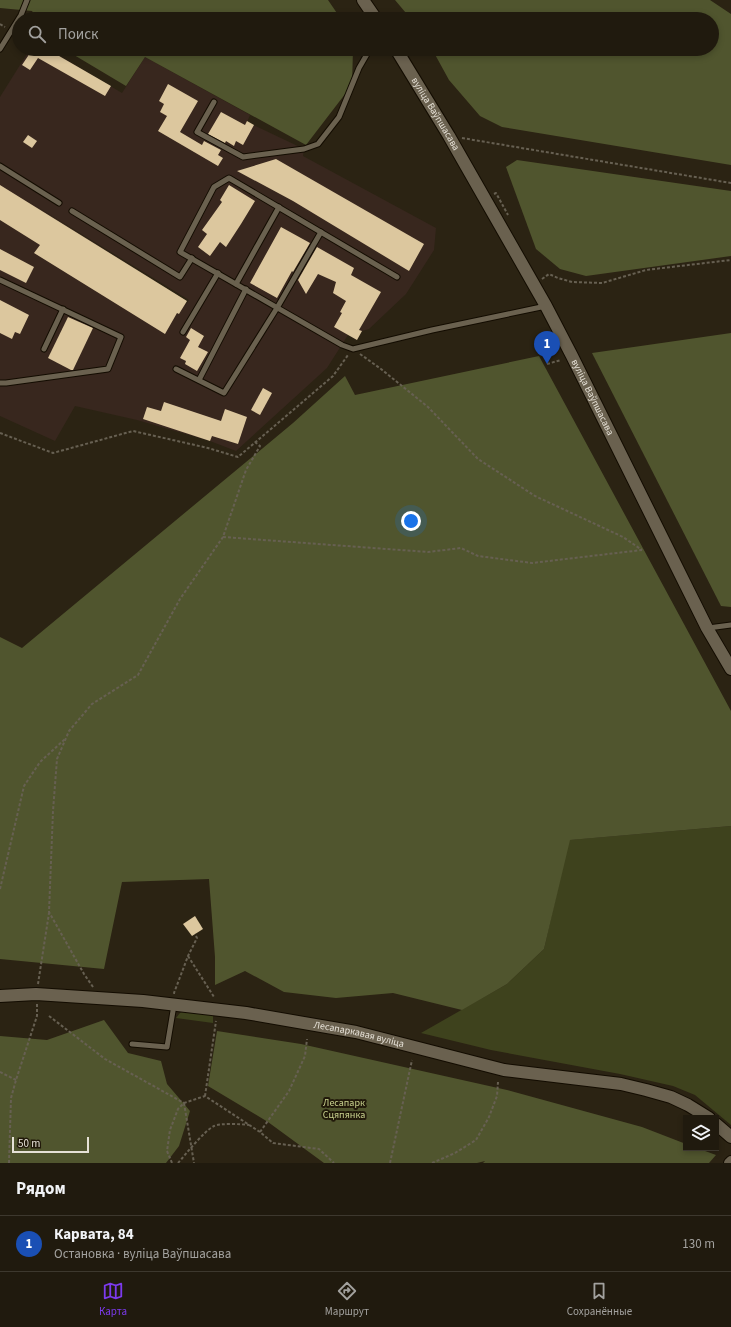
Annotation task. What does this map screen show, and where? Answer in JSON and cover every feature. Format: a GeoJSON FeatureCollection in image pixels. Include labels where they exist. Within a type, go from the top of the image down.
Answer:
{"type":"FeatureCollection","features":[{"type":"Feature","properties":{"kind":"street"},"geometry":{"type":"LineString","coordinates":[[363,0],[371,12]]}},
{"type":"Feature","properties":{"kind":"street","name":"вуліца Ваўпшасава"},"geometry":{"type":"LineString","coordinates":[[400,56],[449,136],[546,306],[707,628],[731,668]]}},
{"type":"Feature","properties":{"kind":"street","name":"Лесапаркавая вуліца"},"geometry":{"type":"LineString","coordinates":[[0,996],[36,994],[100,998],[174,999],[356,1032],[504,1070],[621,1084],[671,1097],[704,1115]]}},
{"type":"Feature","properties":{"kind":"street"},"geometry":{"type":"LineString","coordinates":[[719,1126],[731,1136]]}},
{"type":"Feature","properties":{"kind":"lane"},"geometry":{"type":"LineString","coordinates":[[22,12],[27,0]]}},
{"type":"Feature","properties":{"kind":"lane"},"geometry":{"type":"LineString","coordinates":[[0,49],[12,30]]}},
{"type":"Feature","properties":{"kind":"lane"},"geometry":{"type":"LineString","coordinates":[[214,102],[197,132],[243,157],[304,149],[318,144],[339,117],[366,56]]}},
{"type":"Feature","properties":{"kind":"lane"},"geometry":{"type":"LineString","coordinates":[[0,166],[59,203]]}},
{"type":"Feature","properties":{"kind":"lane"},"geometry":{"type":"LineString","coordinates":[[397,277],[229,178],[214,186],[180,252],[342,345],[353,349],[432,330],[546,306]]}},
{"type":"Feature","properties":{"kind":"lane"},"geometry":{"type":"LineString","coordinates":[[236,284],[279,207]]}},
{"type":"Feature","properties":{"kind":"lane"},"geometry":{"type":"LineString","coordinates":[[72,211],[180,277],[192,258]]}},
{"type":"Feature","properties":{"kind":"lane"},"geometry":{"type":"LineString","coordinates":[[176,369],[224,393],[277,308],[321,232]]}},
{"type":"Feature","properties":{"kind":"lane"},"geometry":{"type":"LineString","coordinates":[[183,332],[218,273]]}},
{"type":"Feature","properties":{"kind":"lane"},"geometry":{"type":"LineString","coordinates":[[0,280],[121,337],[108,369],[0,383]]}},
{"type":"Feature","properties":{"kind":"lane"},"geometry":{"type":"LineString","coordinates":[[199,380],[246,289]]}},
{"type":"Feature","properties":{"kind":"lane"},"geometry":{"type":"LineString","coordinates":[[44,349],[63,309]]}},
{"type":"Feature","properties":{"kind":"lane"},"geometry":{"type":"LineString","coordinates":[[707,628],[731,625]]}},
{"type":"Feature","properties":{"kind":"lane"},"geometry":{"type":"LineString","coordinates":[[132,1044],[167,1047],[174,999]]}},
{"type":"Feature","properties":{"kind":"path"},"geometry":{"type":"LineString","coordinates":[[449,136],[731,183]]}},
{"type":"Feature","properties":{"kind":"path"},"geometry":{"type":"LineString","coordinates":[[542,279],[549,274],[572,282],[602,282],[646,270],[731,260]]}},
{"type":"Feature","properties":{"kind":"path"},"geometry":{"type":"LineString","coordinates":[[0,433],[53,453],[133,430],[208,448],[238,457],[333,376],[353,349],[381,369],[428,407],[478,459],[535,496],[623,537],[642,550],[532,563],[478,556],[461,548],[428,552],[223,538]]}},
{"type":"Feature","properties":{"kind":"path"},"geometry":{"type":"LineString","coordinates":[[547,364],[572,356]]}},
{"type":"Feature","properties":{"kind":"path"},"geometry":{"type":"LineString","coordinates":[[9,1163],[11,1098],[37,1016],[36,994],[49,912],[52,811],[57,759],[69,731],[92,704],[138,675],[180,599],[223,538],[246,470],[260,446],[255,442]]}},
{"type":"Feature","properties":{"kind":"path"},"geometry":{"type":"LineString","coordinates":[[0,889],[24,786],[40,762],[66,738]]}},
{"type":"Feature","properties":{"kind":"path"},"geometry":{"type":"LineString","coordinates":[[49,912],[84,974],[100,998]]}},
{"type":"Feature","properties":{"kind":"path"},"geometry":{"type":"LineString","coordinates":[[174,999],[188,956],[196,938],[195,934]]}},
{"type":"Feature","properties":{"kind":"path"},"geometry":{"type":"LineString","coordinates":[[188,956],[214,998]]}},
{"type":"Feature","properties":{"kind":"path"},"geometry":{"type":"LineString","coordinates":[[50,1016],[105,1059],[184,1103]]}},
{"type":"Feature","properties":{"kind":"path"},"geometry":{"type":"LineString","coordinates":[[205,1096],[216,1026]]}},
{"type":"Feature","properties":{"kind":"path"},"geometry":{"type":"LineString","coordinates":[[260,1132],[289,1090],[305,1056],[306,1039]]}},
{"type":"Feature","properties":{"kind":"path"},"geometry":{"type":"LineString","coordinates":[[390,1163],[412,1060]]}},
{"type":"Feature","properties":{"kind":"path"},"geometry":{"type":"LineString","coordinates":[[0,1072],[16,1080]]}},
{"type":"Feature","properties":{"kind":"path"},"geometry":{"type":"LineString","coordinates":[[432,1163],[455,1153],[476,1140],[489,1117],[497,1096],[498,1082]]}},
{"type":"Feature","properties":{"kind":"path"},"geometry":{"type":"LineString","coordinates":[[172,1163],[167,1151],[170,1130],[178,1109],[184,1103],[205,1096]]}},
{"type":"Feature","properties":{"kind":"path"},"geometry":{"type":"LineString","coordinates":[[205,1096],[260,1132],[273,1143],[319,1149],[334,1163]]}},
{"type":"Feature","properties":{"kind":"path"},"geometry":{"type":"LineString","coordinates":[[184,1103],[194,1163]]}},
{"type":"Feature","properties":{"kind":"path"},"geometry":{"type":"LineString","coordinates":[[178,1163],[206,1132],[214,1126],[240,1124],[250,1126]]}},
{"type":"Feature","properties":{"kind":"shaded area"},"geometry":{"type":"Polygon","coordinates":[[[26,56],[60,56],[122,93],[145,57],[250,115],[247,122],[304,149],[303,156],[436,228],[434,250],[406,294],[369,329],[362,331],[357,340],[348,335],[327,368],[236,451],[210,441],[137,420],[75,406],[55,441],[0,416],[0,97],[26,56]],[[18,195],[187,301],[185,306],[189,300],[18,195]]]}},
{"type":"Feature","properties":{"kind":"green space"},"geometry":{"type":"Polygon","coordinates":[[[0,0],[328,0],[336,12],[33,12],[0,8],[0,0]]]}},
{"type":"Feature","properties":{"kind":"green space"},"geometry":{"type":"Polygon","coordinates":[[[395,0],[710,0],[731,14],[731,165],[502,127],[480,116],[449,80],[436,56],[719,56],[719,12],[405,12],[395,0]]]}},
{"type":"Feature","properties":{"kind":"green space"},"geometry":{"type":"Polygon","coordinates":[[[76,56],[353,56],[352,85],[306,145],[145,57],[126,86],[76,56]]]}},
{"type":"Feature","properties":{"kind":"green space"},"geometry":{"type":"Polygon","coordinates":[[[517,160],[731,191],[731,256],[586,276],[560,269],[536,249],[506,167],[517,160]]]}},
{"type":"Feature","properties":{"kind":"green space"},"geometry":{"type":"Polygon","coordinates":[[[731,333],[731,607],[721,606],[592,353],[731,333]]]}},
{"type":"Feature","properties":{"kind":"green space"},"geometry":{"type":"Polygon","coordinates":[[[539,356],[731,711],[731,826],[570,840],[544,949],[507,984],[462,1010],[393,993],[336,998],[284,992],[245,971],[215,985],[215,957],[209,879],[122,882],[104,969],[0,959],[0,637],[22,648],[293,423],[345,376],[355,395],[539,356]]]}},
{"type":"Feature","properties":{"kind":"green space"},"geometry":{"type":"Polygon","coordinates":[[[731,826],[731,1125],[695,1095],[673,1086],[620,1074],[491,1050],[421,1033],[507,984],[544,949],[569,840],[731,826]]]}},
{"type":"Feature","properties":{"kind":"green space"},"geometry":{"type":"Polygon","coordinates":[[[183,1011],[213,1015],[213,1023],[176,1018],[183,1011]]]}},
{"type":"Feature","properties":{"kind":"green space"},"geometry":{"type":"Polygon","coordinates":[[[104,1020],[128,1053],[161,1061],[167,1084],[190,1111],[179,1146],[166,1163],[0,1163],[0,1036],[47,1040],[104,1020]]]}},
{"type":"Feature","properties":{"kind":"green space","name":"Лесапарк Сцяпянка"},"geometry":{"type":"Polygon","coordinates":[[[217,1031],[301,1044],[507,1090],[642,1127],[683,1143],[683,1151],[705,1151],[716,1155],[709,1163],[483,1163],[485,1161],[477,1163],[324,1163],[268,1122],[208,1086],[217,1031]]]}},
{"type":"Feature","properties":{"kind":"building"},"geometry":{"type":"Polygon","coordinates":[[[28,56],[59,56],[111,86],[105,96],[38,58],[30,70],[22,65],[28,56]]]}},
{"type":"Feature","properties":{"kind":"building"},"geometry":{"type":"Polygon","coordinates":[[[168,84],[198,101],[180,132],[202,145],[204,141],[221,150],[218,155],[223,158],[218,166],[158,131],[167,116],[160,112],[164,104],[159,101],[168,84]]]}},
{"type":"Feature","properties":{"kind":"building"},"geometry":{"type":"Polygon","coordinates":[[[221,112],[245,125],[247,121],[254,125],[243,145],[236,141],[234,146],[208,134],[221,112]]]}},
{"type":"Feature","properties":{"kind":"building"},"geometry":{"type":"Polygon","coordinates":[[[28,135],[37,141],[32,148],[23,142],[28,135]]]}},
{"type":"Feature","properties":{"kind":"building"},"geometry":{"type":"Polygon","coordinates":[[[276,159],[424,244],[409,271],[293,201],[237,171],[276,159]]]}},
{"type":"Feature","properties":{"kind":"building"},"geometry":{"type":"Polygon","coordinates":[[[0,185],[187,301],[179,314],[177,313],[165,334],[34,253],[40,245],[0,220],[0,185]]]}},
{"type":"Feature","properties":{"kind":"building"},"geometry":{"type":"Polygon","coordinates":[[[229,185],[255,201],[226,247],[220,242],[210,256],[198,247],[207,234],[202,230],[222,202],[220,200],[229,185]]]}},
{"type":"Feature","properties":{"kind":"building"},"geometry":{"type":"Polygon","coordinates":[[[281,227],[310,243],[277,298],[250,283],[281,227]]]}},
{"type":"Feature","properties":{"kind":"building"},"geometry":{"type":"Polygon","coordinates":[[[317,247],[354,268],[351,275],[381,292],[359,330],[362,331],[357,340],[334,327],[342,313],[340,312],[346,301],[333,293],[336,282],[318,274],[306,294],[298,280],[317,247]]]}},
{"type":"Feature","properties":{"kind":"building"},"geometry":{"type":"Polygon","coordinates":[[[0,249],[34,267],[26,283],[0,270],[0,249]]]}},
{"type":"Feature","properties":{"kind":"building"},"geometry":{"type":"Polygon","coordinates":[[[0,300],[29,315],[20,334],[15,332],[12,339],[0,333],[0,300]]]}},
{"type":"Feature","properties":{"kind":"building"},"geometry":{"type":"Polygon","coordinates":[[[68,317],[93,328],[73,370],[48,358],[68,317]]]}},
{"type":"Feature","properties":{"kind":"building"},"geometry":{"type":"Polygon","coordinates":[[[191,328],[204,336],[198,347],[208,352],[197,371],[185,364],[186,361],[180,358],[190,340],[186,337],[191,328]]]}},
{"type":"Feature","properties":{"kind":"building"},"geometry":{"type":"Polygon","coordinates":[[[263,388],[272,393],[260,415],[251,410],[263,388]]]}},
{"type":"Feature","properties":{"kind":"building"},"geometry":{"type":"Polygon","coordinates":[[[164,402],[221,421],[225,409],[247,417],[238,444],[212,436],[210,441],[143,419],[147,407],[161,411],[164,402]]]}},
{"type":"Feature","properties":{"kind":"building"},"geometry":{"type":"Polygon","coordinates":[[[195,916],[203,929],[192,936],[183,924],[195,916]]]}},
{"type":"Feature","properties":{"kind":"place","name":"Карвата, 84"},"geometry":{"type":"Point","coordinates":[547,364]}}]}
